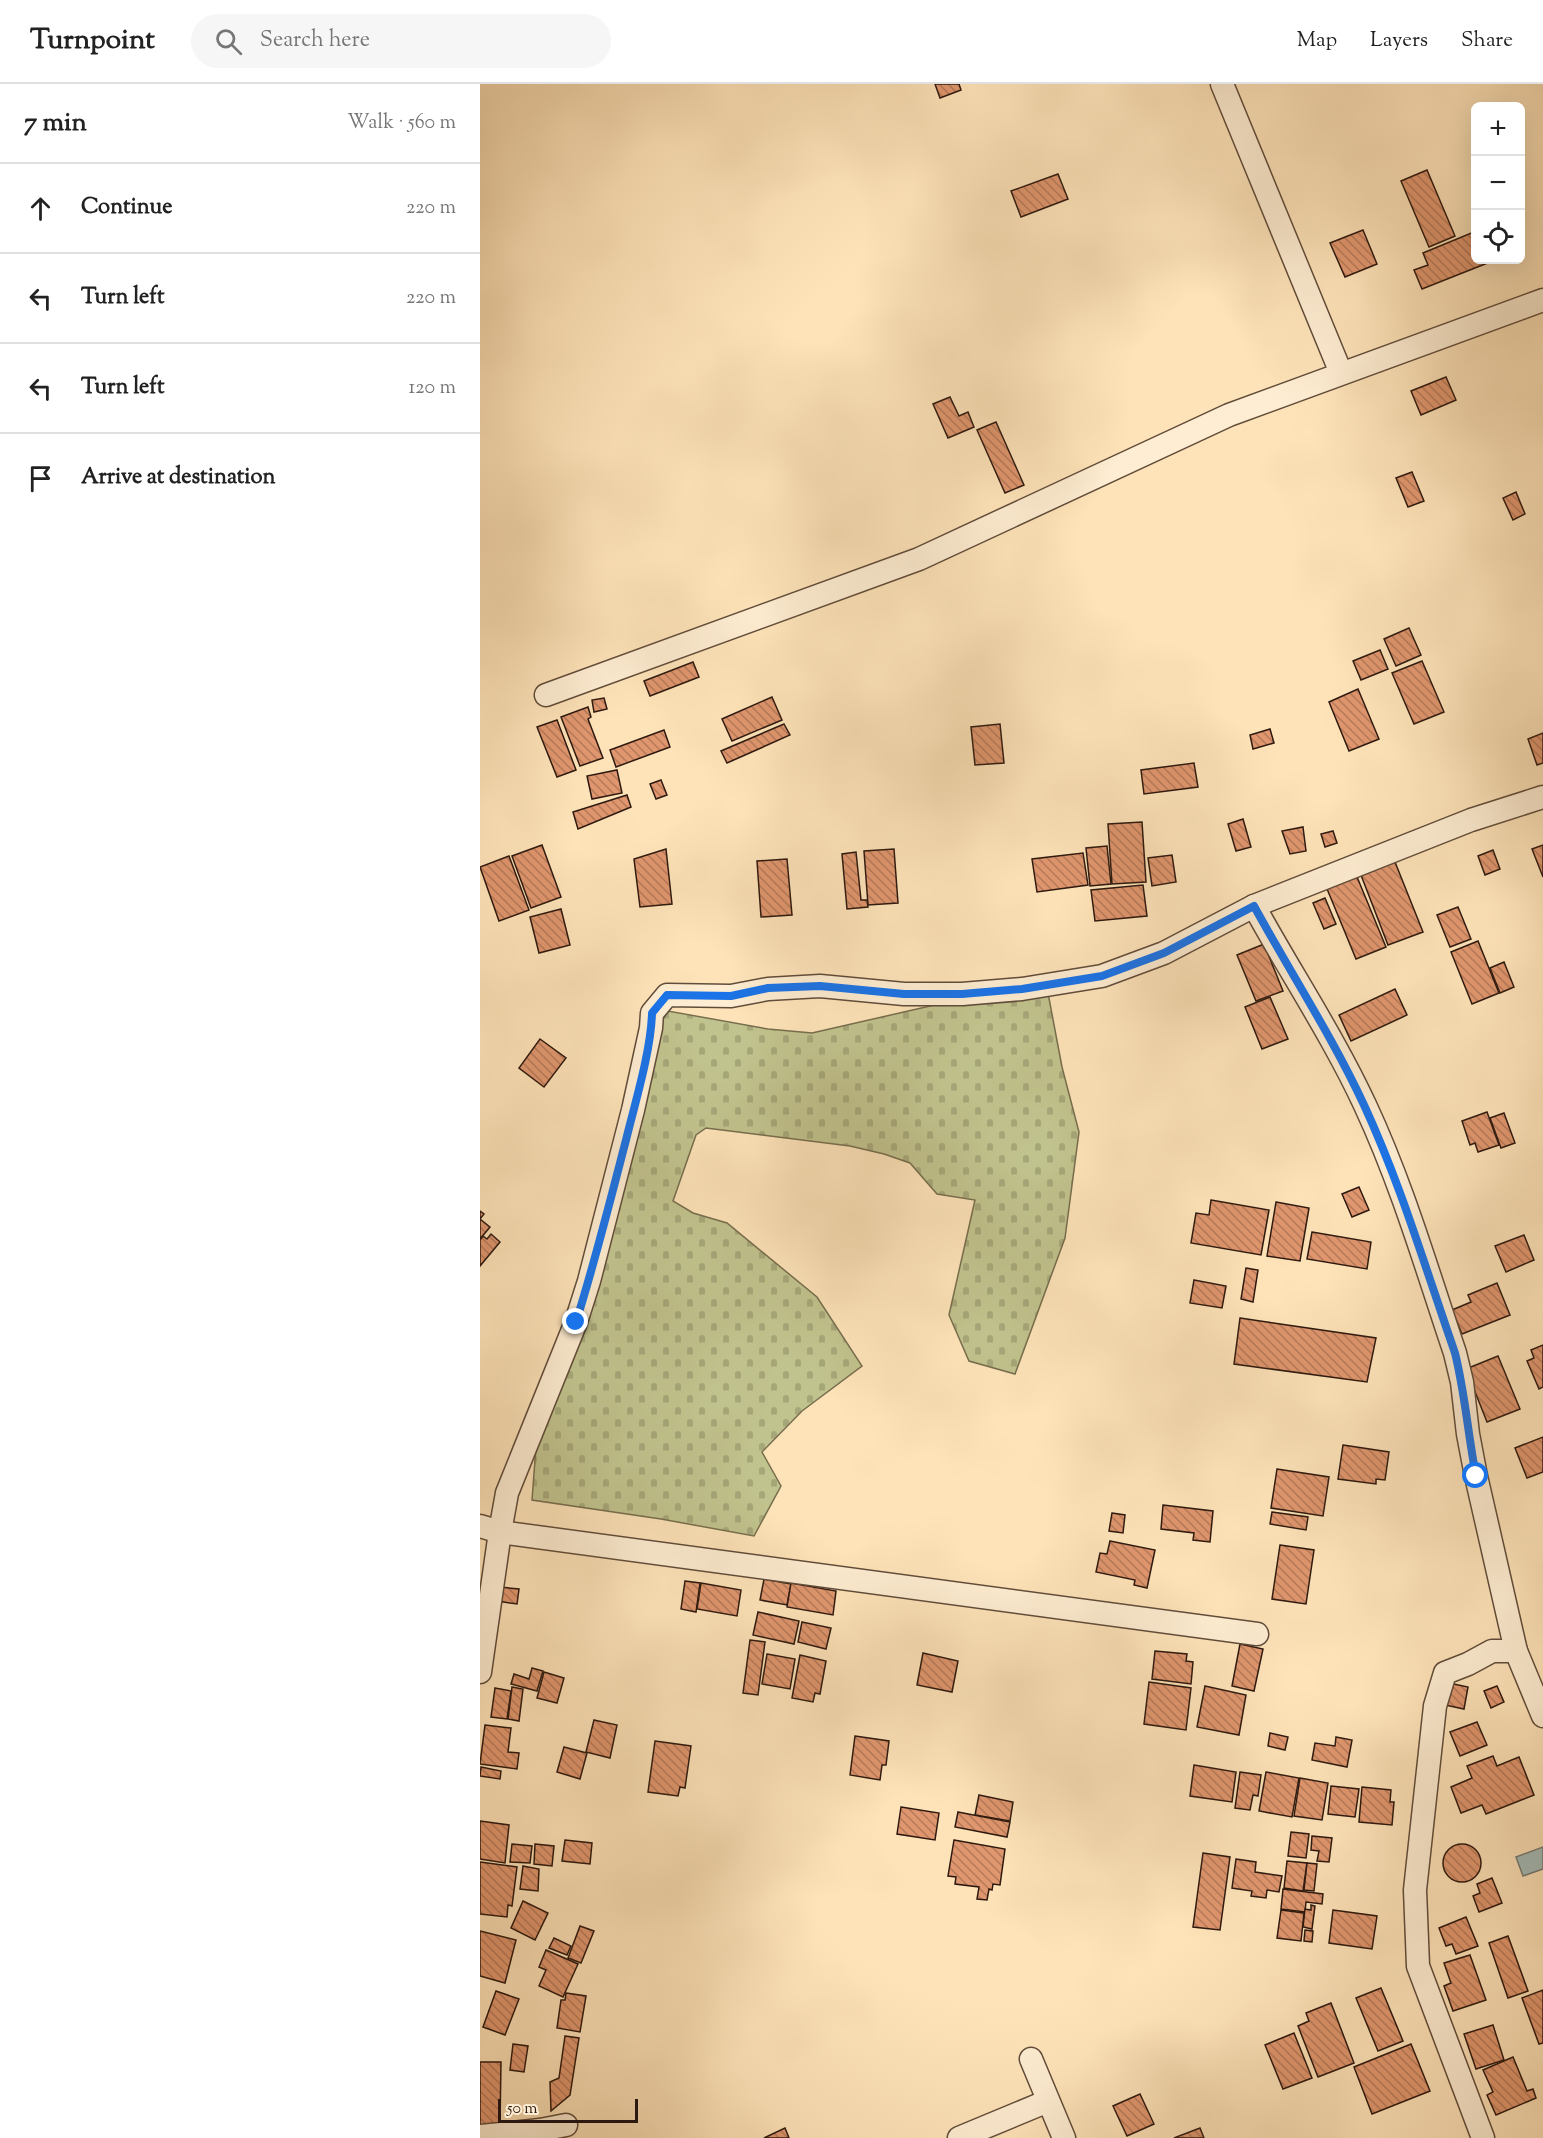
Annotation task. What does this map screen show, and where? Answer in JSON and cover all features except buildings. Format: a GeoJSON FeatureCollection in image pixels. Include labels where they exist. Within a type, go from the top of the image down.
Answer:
{"type":"FeatureCollection","features":[{"type":"Feature","properties":{"kind":"street"},"geometry":{"type":"LineString","coordinates":[[1222,84],[1341,374]]}},
{"type":"Feature","properties":{"kind":"street"},"geometry":{"type":"LineString","coordinates":[[546,695],[919,559],[1229,415],[1543,300]]}},
{"type":"Feature","properties":{"kind":"street"},"geometry":{"type":"LineString","coordinates":[[480,1672],[490,1529],[507,1493],[576,1322],[589,1281],[633,1110],[651,1028],[652,1013],[667,995],[731,996],[768,988],[820,986],[904,994],[962,994],[1022,989],[1102,976],[1164,953],[1254,906],[1472,820],[1543,797]]}},
{"type":"Feature","properties":{"kind":"street"},"geometry":{"type":"LineString","coordinates":[[1254,906],[1338,1051],[1391,1166],[1455,1353],[1462,1382],[1476,1476],[1516,1651],[1543,1716]]}},
{"type":"Feature","properties":{"kind":"street"},"geometry":{"type":"LineString","coordinates":[[490,1529],[1257,1634]]}},
{"type":"Feature","properties":{"kind":"street"},"geometry":{"type":"LineString","coordinates":[[1483,2138],[1418,1966],[1415,1890],[1435,1706],[1445,1673],[1492,1651],[1516,1651]]}},
{"type":"Feature","properties":{"kind":"street"},"geometry":{"type":"LineString","coordinates":[[1031,2059],[1064,2138]]}},
{"type":"Feature","properties":{"kind":"street"},"geometry":{"type":"LineString","coordinates":[[959,2138],[1048,2101]]}},
{"type":"Feature","properties":{"kind":"street"},"geometry":{"type":"LineString","coordinates":[[480,2136],[541,2134],[566,2125]]}},
{"type":"Feature","properties":{"kind":"green space"},"geometry":{"type":"Polygon","coordinates":[[[1048,993],[1062,1067],[1079,1132],[1065,1238],[1015,1374],[969,1361],[949,1315],[975,1200],[937,1194],[910,1163],[884,1154],[850,1146],[706,1128],[696,1135],[673,1201],[693,1213],[727,1223],[817,1297],[862,1366],[802,1411],[762,1452],[781,1486],[754,1536],[661,1519],[532,1500],[536,1447],[659,1026],[668,1011],[768,1029],[812,1033],[965,998],[1048,993]]]}},
{"type":"Feature","properties":{"kind":"water"},"geometry":{"type":"Polygon","coordinates":[[[1543,1847],[1543,1869],[1523,1876],[1516,1857],[1543,1847]]]}},
{"type":"Feature","properties":{"kind":"route"},"geometry":{"type":"LineString","coordinates":[[576,1322],[589,1281],[633,1110],[651,1028],[652,1013],[667,995],[731,996],[768,988],[820,986],[904,994],[962,994],[1022,989],[1102,976],[1164,953],[1254,906],[1283,960],[1338,1051],[1391,1166],[1455,1353],[1462,1382],[1476,1476]]}}]}
